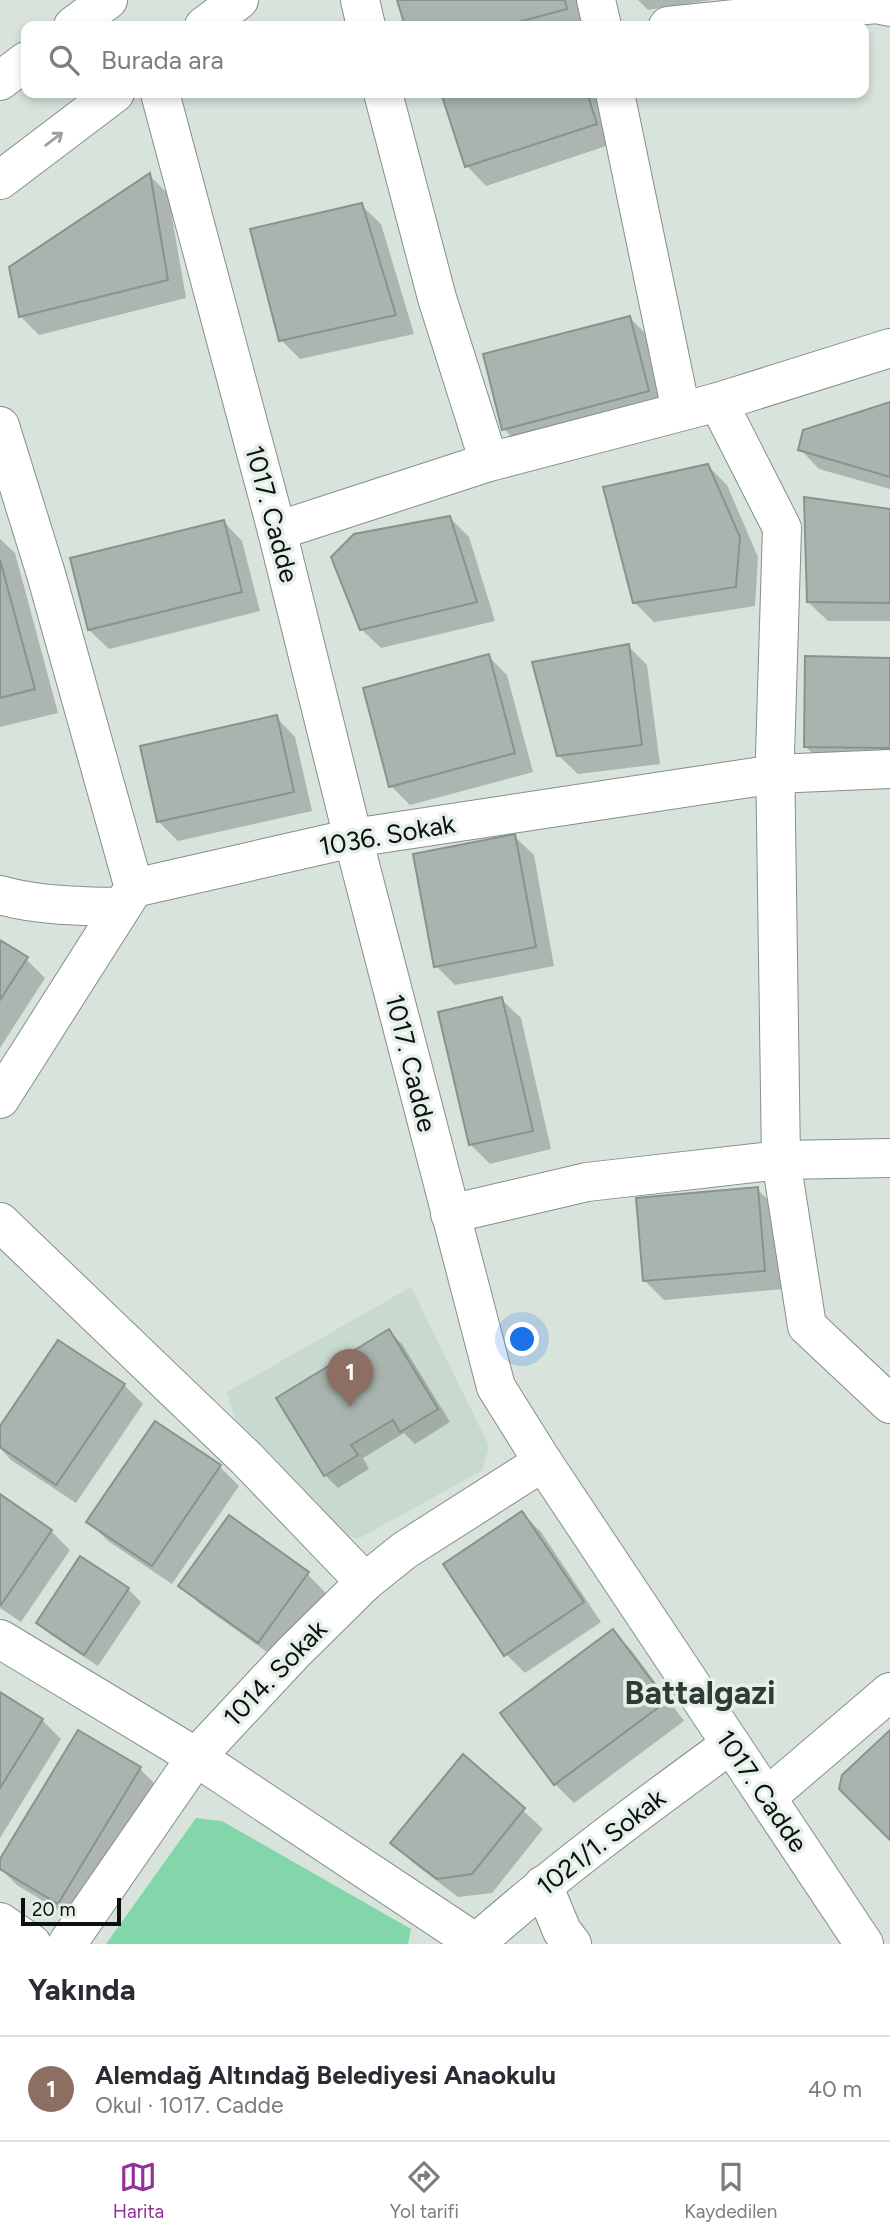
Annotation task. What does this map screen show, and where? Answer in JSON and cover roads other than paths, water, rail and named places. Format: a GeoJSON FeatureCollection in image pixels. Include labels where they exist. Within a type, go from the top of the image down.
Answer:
{"type":"FeatureCollection","features":[{"type":"Feature","properties":{"kind":"street"},"geometry":{"type":"LineString","coordinates":[[80,21],[108,0]]}},
{"type":"Feature","properties":{"kind":"street"},"geometry":{"type":"LineString","coordinates":[[211,21],[239,0]]}},
{"type":"Feature","properties":{"kind":"street"},"geometry":{"type":"LineString","coordinates":[[359,0],[365,21]]}},
{"type":"Feature","properties":{"kind":"street"},"geometry":{"type":"LineString","coordinates":[[596,0],[601,21]]}},
{"type":"Feature","properties":{"kind":"street"},"geometry":{"type":"LineString","coordinates":[[715,21],[876,4],[890,7]]}},
{"type":"Feature","properties":{"kind":"street"},"geometry":{"type":"LineString","coordinates":[[0,81],[21,65]]}},
{"type":"Feature","properties":{"kind":"street"},"geometry":{"type":"LineString","coordinates":[[0,180],[108,98]]}},
{"type":"Feature","properties":{"kind":"street","name":"1017. Cadde"},"geometry":{"type":"LineString","coordinates":[[161,98],[277,531],[496,1387],[543,1462],[864,1944]]}},
{"type":"Feature","properties":{"kind":"street"},"geometry":{"type":"LineString","coordinates":[[384,98],[437,298],[489,462]]}},
{"type":"Feature","properties":{"kind":"street"},"geometry":{"type":"LineString","coordinates":[[616,98],[681,411]]}},
{"type":"Feature","properties":{"kind":"street"},"geometry":{"type":"LineString","coordinates":[[277,531],[489,462],[718,402],[890,348]]}},
{"type":"Feature","properties":{"kind":"street"},"geometry":{"type":"LineString","coordinates":[[718,402],[782,528],[775,774],[781,1160],[807,1326],[890,1404]]}},
{"type":"Feature","properties":{"kind":"street"},"geometry":{"type":"LineString","coordinates":[[0,426],[46,574],[127,898],[0,1099]]}},
{"type":"Feature","properties":{"kind":"street","name":"1036. Sokak"},"geometry":{"type":"LineString","coordinates":[[0,895],[18,900],[63,905],[127,898],[354,838],[775,774],[890,769]]}},
{"type":"Feature","properties":{"kind":"street"},"geometry":{"type":"LineString","coordinates":[[450,1214],[587,1182],[781,1160],[890,1158]]}},
{"type":"Feature","properties":{"kind":"street"},"geometry":{"type":"LineString","coordinates":[[0,1222],[246,1458],[365,1581]]}},
{"type":"Feature","properties":{"kind":"street","name":"1014. Sokak"},"geometry":{"type":"LineString","coordinates":[[66,1944],[196,1757],[293,1653],[365,1581],[405,1550],[543,1462]]}},
{"type":"Feature","properties":{"kind":"street"},"geometry":{"type":"LineString","coordinates":[[0,1639],[196,1757],[475,1944]]}},
{"type":"Feature","properties":{"kind":"street"},"geometry":{"type":"LineString","coordinates":[[766,1797],[890,1692]]}},
{"type":"Feature","properties":{"kind":"street","name":"1021/1. Sokak"},"geometry":{"type":"LineString","coordinates":[[475,1944],[543,1885],[639,1810],[731,1744]]}},
{"type":"Feature","properties":{"kind":"street"},"geometry":{"type":"LineString","coordinates":[[543,1885],[562,1931],[572,1944]]}},
{"type":"Feature","properties":{"kind":"street"},"geometry":{"type":"LineString","coordinates":[[0,1922],[32,1944]]}},
{"type":"Feature","properties":{"kind":"place","name":"Alemdağ Altındağ Belediyesi Anaokulu"},"geometry":{"type":"Point","coordinates":[350,1407]}},
{"type":"Feature","properties":{"kind":"district","name":"Battalgazi"},"geometry":{"type":"Point","coordinates":[700,1692]}}]}
